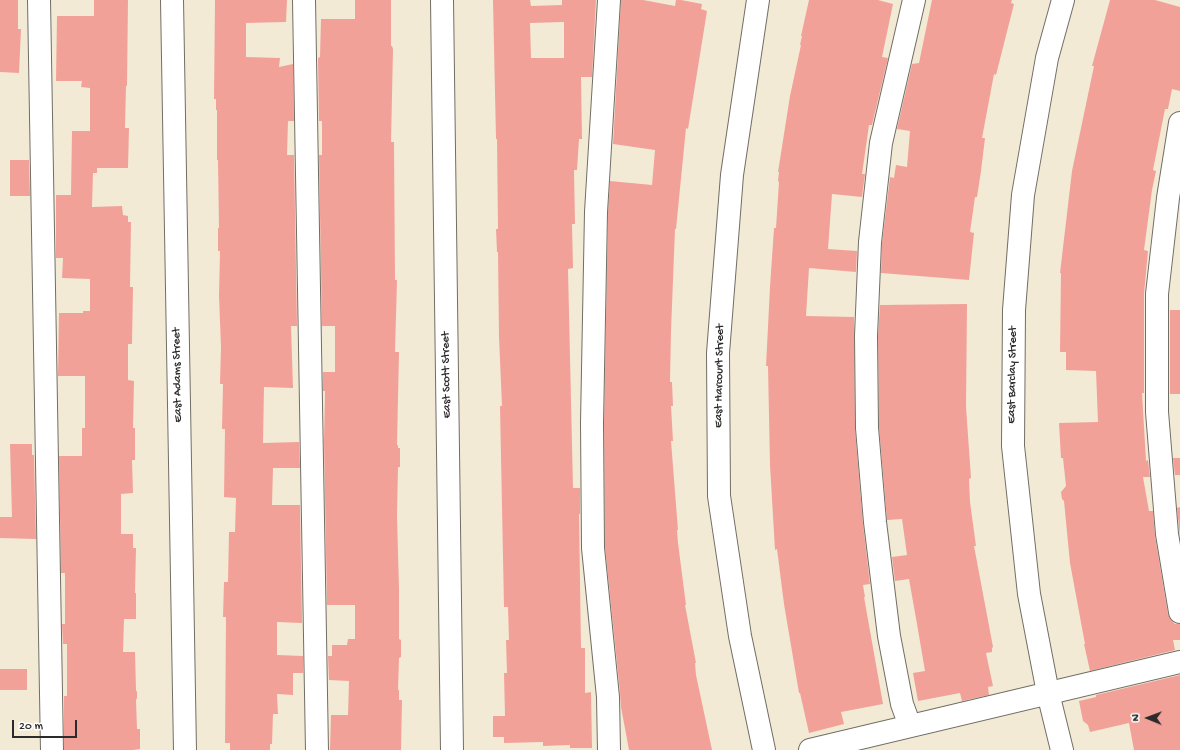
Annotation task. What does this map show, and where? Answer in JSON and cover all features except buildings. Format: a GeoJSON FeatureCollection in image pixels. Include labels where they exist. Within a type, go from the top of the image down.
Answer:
{"type":"FeatureCollection","features":[{"type":"Feature","properties":{"kind":"street"},"geometry":{"type":"LineString","coordinates":[[39,0],[52,750]]}},
{"type":"Feature","properties":{"kind":"street","name":"East Adams Street"},"geometry":{"type":"LineString","coordinates":[[172,0],[185,750]]}},
{"type":"Feature","properties":{"kind":"street"},"geometry":{"type":"LineString","coordinates":[[304,0],[317,750]]}},
{"type":"Feature","properties":{"kind":"street","name":"East Scott Street"},"geometry":{"type":"LineString","coordinates":[[442,0],[452,750]]}},
{"type":"Feature","properties":{"kind":"street"},"geometry":{"type":"LineString","coordinates":[[609,0],[596,212],[592,423],[592,548],[608,697],[609,750]]}},
{"type":"Feature","properties":{"kind":"street","name":"East Harcourt Street"},"geometry":{"type":"LineString","coordinates":[[758,0],[732,175],[718,353],[719,496],[740,636],[764,750]]}},
{"type":"Feature","properties":{"kind":"street"},"geometry":{"type":"LineString","coordinates":[[910,726],[902,704],[889,636],[875,522],[867,428],[866,336],[870,242],[881,143],[914,0]]}},
{"type":"Feature","properties":{"kind":"street","name":"East Barclay Street"},"geometry":{"type":"LineString","coordinates":[[1062,0],[1047,58],[1023,195],[1014,310],[1012,446],[1029,594],[1048,693],[1062,750]]}},
{"type":"Feature","properties":{"kind":"street"},"geometry":{"type":"LineString","coordinates":[[1180,123],[1168,198],[1157,294],[1157,412],[1167,534],[1180,612]]}},
{"type":"Feature","properties":{"kind":"street"},"geometry":{"type":"LineString","coordinates":[[810,750],[1180,662]]}}]}
